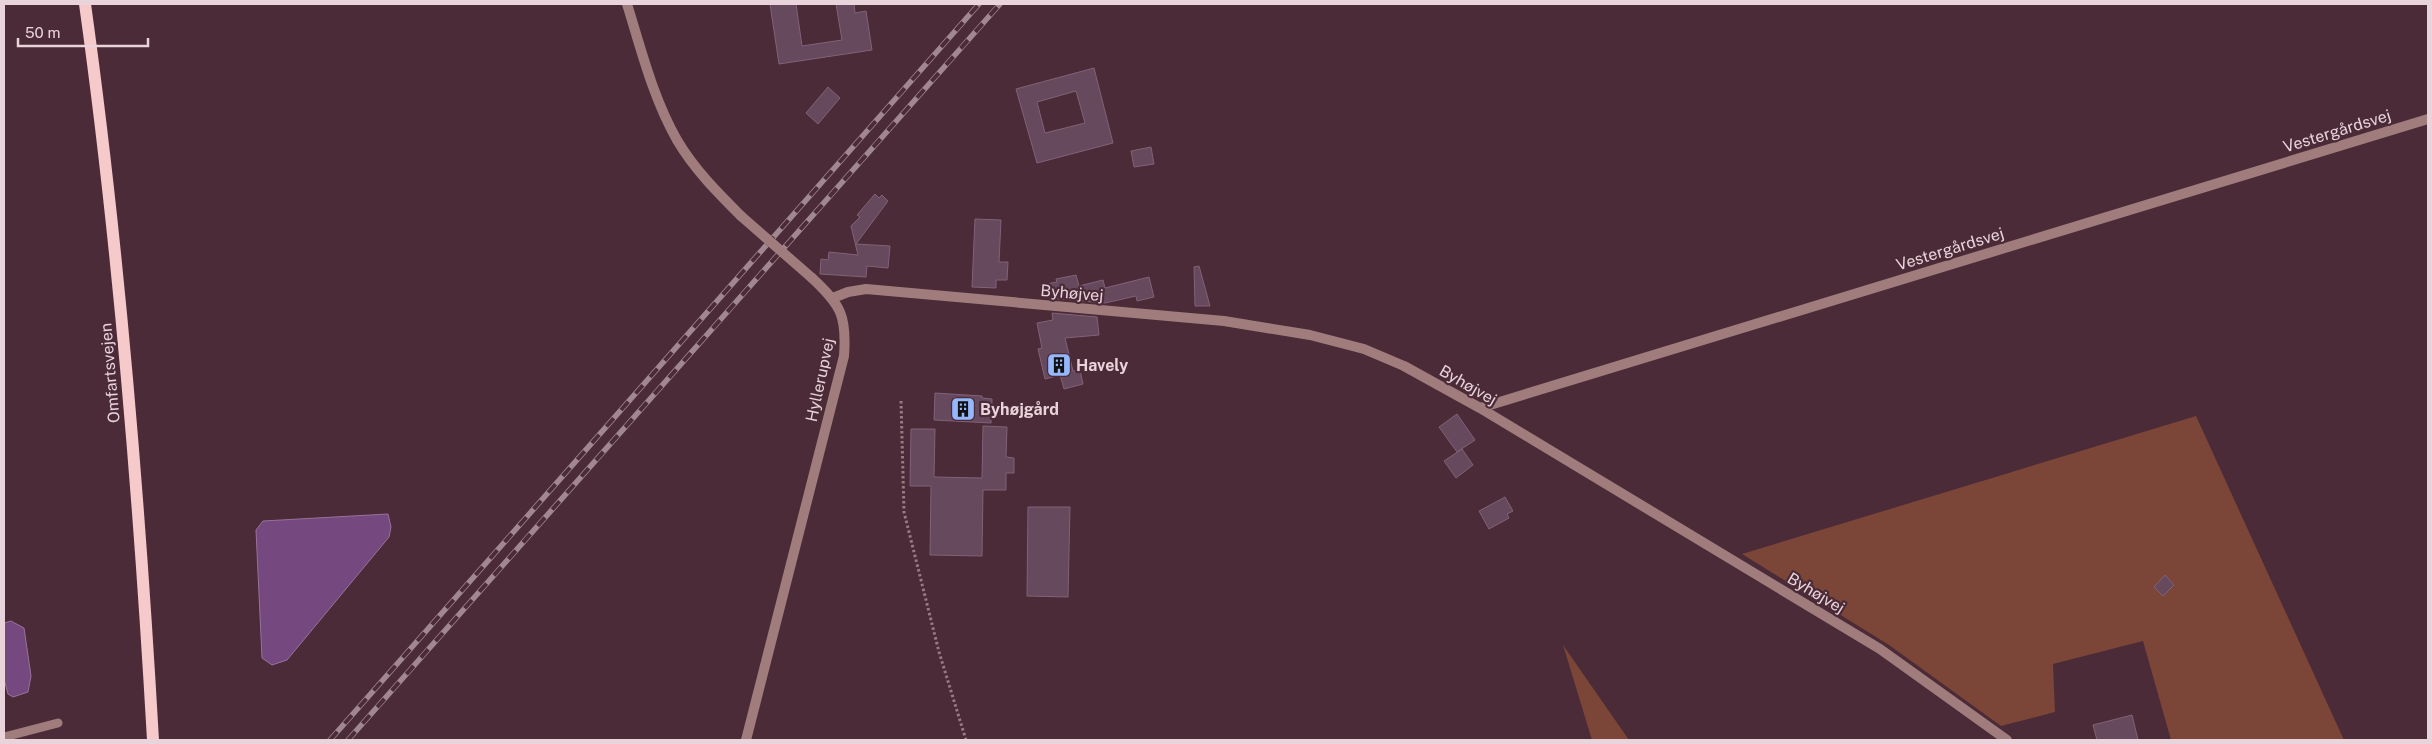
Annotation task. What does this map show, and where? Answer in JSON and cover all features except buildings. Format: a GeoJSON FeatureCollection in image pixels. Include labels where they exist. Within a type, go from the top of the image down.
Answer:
{"type":"FeatureCollection","features":[{"type":"Feature","properties":{"kind":"main road","name":"Omfartsvejen"},"geometry":{"type":"LineString","coordinates":[[85,4],[104,140],[139,506],[153,740]]}},
{"type":"Feature","properties":{"kind":"street","name":"Hyllerupvej"},"geometry":{"type":"LineString","coordinates":[[627,4],[652,87],[677,140],[706,182],[833,298],[842,317],[845,337],[844,356],[746,740]]}},
{"type":"Feature","properties":{"kind":"street","name":"Vestergårdsvej"},"geometry":{"type":"LineString","coordinates":[[1480,408],[2428,119]]}},
{"type":"Feature","properties":{"kind":"street","name":"Byhøjvej"},"geometry":{"type":"LineString","coordinates":[[833,298],[848,292],[866,289],[1224,321],[1310,335],[1364,349],[1404,366],[1480,408],[1880,649],[2007,740]]}},
{"type":"Feature","properties":{"kind":"lane"},"geometry":{"type":"LineString","coordinates":[[4,737],[58,723]]}},
{"type":"Feature","properties":{"kind":"path"},"geometry":{"type":"LineString","coordinates":[[901,401],[904,512],[939,652],[966,740]]}},
{"type":"Feature","properties":{"kind":"shaded area"},"geometry":{"type":"Polygon","coordinates":[[[2196,416],[2344,740],[2171,740],[2143,641],[2053,664],[2055,712],[2001,726],[1889,645],[1742,554],[2196,416]]]}},
{"type":"Feature","properties":{"kind":"shaded area"},"geometry":{"type":"Polygon","coordinates":[[[388,514],[391,527],[389,537],[287,660],[272,665],[262,658],[256,530],[263,521],[388,514]]]}},
{"type":"Feature","properties":{"kind":"shaded area"},"geometry":{"type":"Polygon","coordinates":[[[11,621],[24,628],[31,676],[28,692],[13,697],[8,694],[4,679],[4,623],[11,621]]]}},
{"type":"Feature","properties":{"kind":"shaded area"},"geometry":{"type":"Polygon","coordinates":[[[1563,645],[1629,740],[1592,740],[1563,645]]]}},
{"type":"Feature","properties":{"kind":"railway"},"geometry":{"type":"LineString","coordinates":[[330,740],[979,4]]}},
{"type":"Feature","properties":{"kind":"railway"},"geometry":{"type":"LineString","coordinates":[[348,740],[1000,4]]}},
{"type":"Feature","properties":{"kind":"place","name":"Havely"},"geometry":{"type":"Point","coordinates":[1059,365]}},
{"type":"Feature","properties":{"kind":"place","name":"Byhøjgård"},"geometry":{"type":"Point","coordinates":[963,409]}}]}
